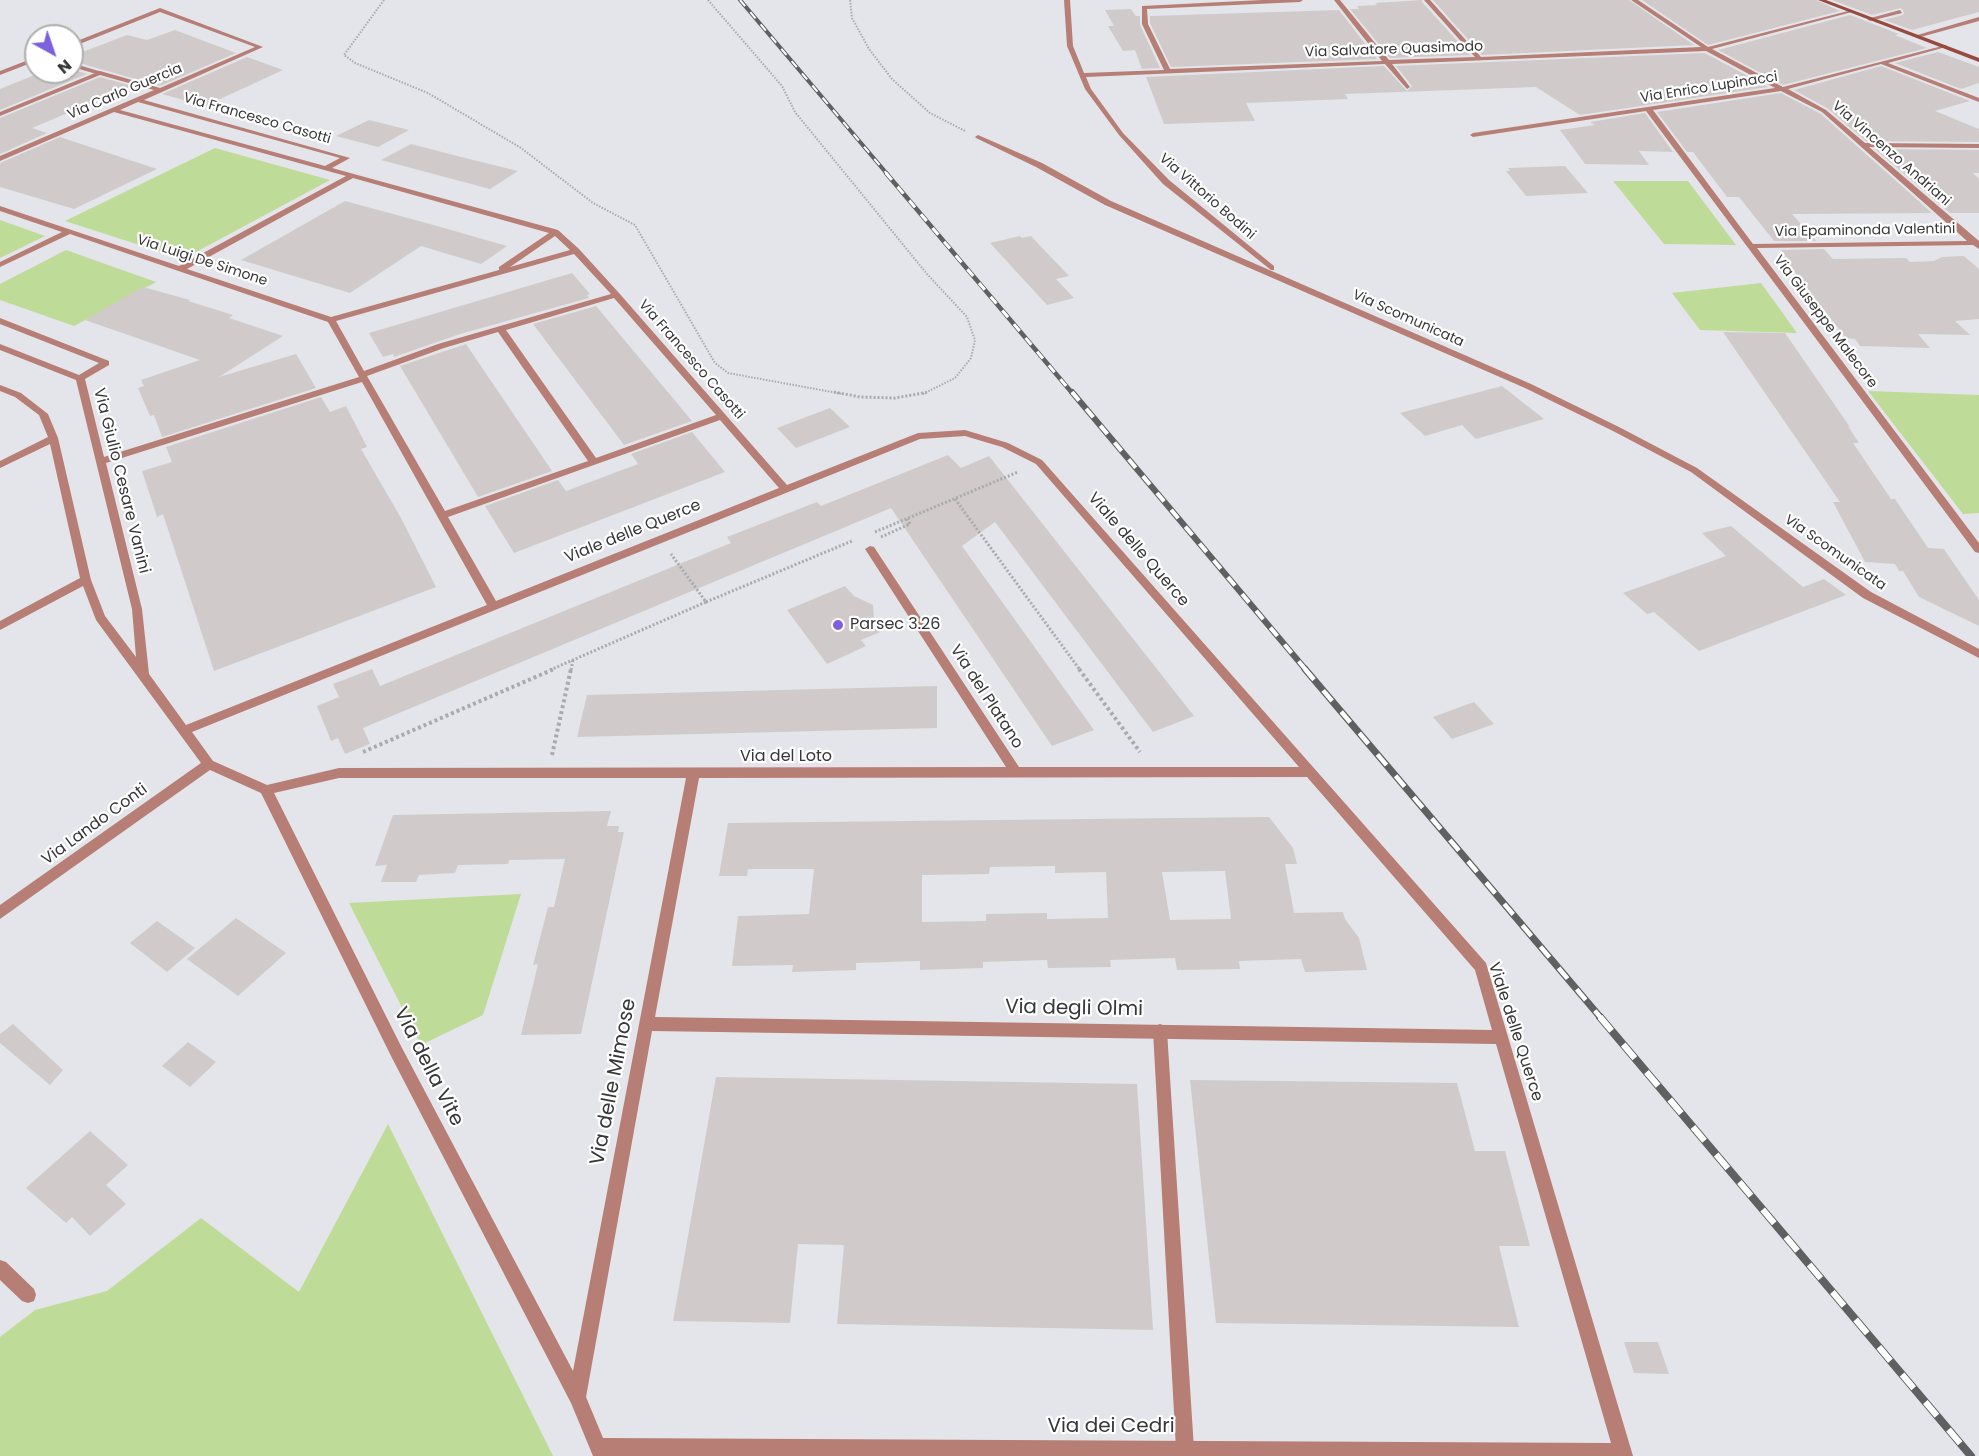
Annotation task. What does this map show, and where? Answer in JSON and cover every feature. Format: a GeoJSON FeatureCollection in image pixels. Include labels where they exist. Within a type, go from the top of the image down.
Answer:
{"type":"FeatureCollection","features":[{"type":"Feature","properties":{"kind":"main road"},"geometry":{"type":"LineString","coordinates":[[1821,0],[1979,60]]}},
{"type":"Feature","properties":{"kind":"street","name":"Via Vittorio Bodini"},"geometry":{"type":"LineString","coordinates":[[1067,0],[1070,46],[1088,89],[1121,134],[1166,182],[1283,278]]}},
{"type":"Feature","properties":{"kind":"street"},"geometry":{"type":"LineString","coordinates":[[1168,71],[1145,24],[1144,7],[1298,0]]}},
{"type":"Feature","properties":{"kind":"street"},"geometry":{"type":"LineString","coordinates":[[1336,0],[1407,87]]}},
{"type":"Feature","properties":{"kind":"street"},"geometry":{"type":"LineString","coordinates":[[1427,0],[1480,59]]}},
{"type":"Feature","properties":{"kind":"street","name":"Via Vincenzo Andriani"},"geometry":{"type":"LineString","coordinates":[[1634,0],[1707,49],[1824,111],[1978,244]]}},
{"type":"Feature","properties":{"kind":"street","name":"Via Carlo Guercia"},"geometry":{"type":"LineString","coordinates":[[0,159],[260,47],[160,10],[84,40]]}},
{"type":"Feature","properties":{"kind":"street","name":"Via Salvatore Quasimodo"},"geometry":{"type":"LineString","coordinates":[[1082,75],[1707,49],[1850,11]]}},
{"type":"Feature","properties":{"kind":"street"},"geometry":{"type":"LineString","coordinates":[[1870,19],[1900,12]]}},
{"type":"Feature","properties":{"kind":"street"},"geometry":{"type":"LineString","coordinates":[[1917,36],[1979,19]]}},
{"type":"Feature","properties":{"kind":"street","name":"Via Enrico Lupinacci"},"geometry":{"type":"LineString","coordinates":[[1473,135],[1781,89],[1944,46]]}},
{"type":"Feature","properties":{"kind":"street"},"geometry":{"type":"LineString","coordinates":[[1883,63],[1979,100]]}},
{"type":"Feature","properties":{"kind":"street"},"geometry":{"type":"LineString","coordinates":[[0,73],[24,64]]}},
{"type":"Feature","properties":{"kind":"street"},"geometry":{"type":"LineString","coordinates":[[84,68],[161,90]]}},
{"type":"Feature","properties":{"kind":"street"},"geometry":{"type":"LineString","coordinates":[[0,114],[100,73]]}},
{"type":"Feature","properties":{"kind":"street","name":"Via Francesco Casotti"},"geometry":{"type":"LineString","coordinates":[[138,99],[346,158],[325,169]]}},
{"type":"Feature","properties":{"kind":"street","name":"Via Francesco Casotti"},"geometry":{"type":"LineString","coordinates":[[114,110],[555,232],[576,250],[785,489]]}},
{"type":"Feature","properties":{"kind":"street","name":"Via Giuseppe Malecore"},"geometry":{"type":"LineString","coordinates":[[1649,110],[1979,550]]}},
{"type":"Feature","properties":{"kind":"street","name":"Via Scomunicata"},"geometry":{"type":"LineString","coordinates":[[978,137],[1039,165],[1108,203],[1528,386],[1694,470],[1867,595],[1979,654]]}},
{"type":"Feature","properties":{"kind":"street"},"geometry":{"type":"LineString","coordinates":[[1864,145],[1979,146]]}},
{"type":"Feature","properties":{"kind":"street"},"geometry":{"type":"LineString","coordinates":[[180,269],[352,176]]}},
{"type":"Feature","properties":{"kind":"street","name":"Via Luigi De Simone"},"geometry":{"type":"LineString","coordinates":[[0,208],[248,290],[331,320]]}},
{"type":"Feature","properties":{"kind":"street"},"geometry":{"type":"LineString","coordinates":[[0,266],[70,231]]}},
{"type":"Feature","properties":{"kind":"street"},"geometry":{"type":"LineString","coordinates":[[496,273],[555,232]]}},
{"type":"Feature","properties":{"kind":"street","name":"Via Epaminonda Valentini"},"geometry":{"type":"LineString","coordinates":[[1751,246],[1978,244]]}},
{"type":"Feature","properties":{"kind":"street"},"geometry":{"type":"LineString","coordinates":[[493,606],[331,320],[576,250]]}},
{"type":"Feature","properties":{"kind":"street"},"geometry":{"type":"LineString","coordinates":[[102,461],[362,377],[500,327],[616,295]]}},
{"type":"Feature","properties":{"kind":"street"},"geometry":{"type":"LineString","coordinates":[[0,321],[106,363],[80,378]]}},
{"type":"Feature","properties":{"kind":"street"},"geometry":{"type":"LineString","coordinates":[[500,327],[593,461]]}},
{"type":"Feature","properties":{"kind":"street","name":"Via Giulio Cesare Vanini"},"geometry":{"type":"LineString","coordinates":[[0,347],[80,378],[137,609],[143,675]]}},
{"type":"Feature","properties":{"kind":"street"},"geometry":{"type":"LineString","coordinates":[[0,388],[18,395],[43,414],[53,438],[86,580],[100,617],[209,764],[266,790]]}},
{"type":"Feature","properties":{"kind":"street"},"geometry":{"type":"LineString","coordinates":[[442,516],[722,416]]}},
{"type":"Feature","properties":{"kind":"street","name":"Viale delle Querce"},"geometry":{"type":"LineString","coordinates":[[183,731],[918,436],[965,434],[1005,445],[1039,462],[1481,967],[1623,1454]]}},
{"type":"Feature","properties":{"kind":"street"},"geometry":{"type":"LineString","coordinates":[[0,465],[53,438]]}},
{"type":"Feature","properties":{"kind":"street","name":"Via del Platano"},"geometry":{"type":"LineString","coordinates":[[870,549],[1016,773]]}},
{"type":"Feature","properties":{"kind":"street"},"geometry":{"type":"LineString","coordinates":[[0,626],[86,580]]}},
{"type":"Feature","properties":{"kind":"street","name":"Via Lando Conti"},"geometry":{"type":"LineString","coordinates":[[0,913],[209,764]]}},
{"type":"Feature","properties":{"kind":"street","name":"Via del Loto"},"geometry":{"type":"LineString","coordinates":[[266,790],[339,773],[1309,772]]}},
{"type":"Feature","properties":{"kind":"street","name":"Via delle Mimose"},"geometry":{"type":"LineString","coordinates":[[577,1397],[693,774]]}},
{"type":"Feature","properties":{"kind":"street","name":"Via della Vite"},"geometry":{"type":"LineString","coordinates":[[266,790],[397,1053],[577,1397],[600,1452]]}},
{"type":"Feature","properties":{"kind":"street","name":"Via degli Olmi"},"geometry":{"type":"LineString","coordinates":[[646,1024],[1501,1037]]}},
{"type":"Feature","properties":{"kind":"street"},"geometry":{"type":"LineString","coordinates":[[1160,1031],[1185,1453]]}},
{"type":"Feature","properties":{"kind":"street"},"geometry":{"type":"LineString","coordinates":[[0,1268],[28,1295]]}},
{"type":"Feature","properties":{"kind":"street","name":"Via dei Cedri"},"geometry":{"type":"LineString","coordinates":[[600,1452],[1623,1454]]}},
{"type":"Feature","properties":{"kind":"path"},"geometry":{"type":"LineString","coordinates":[[384,0],[344,55],[355,63],[428,93],[521,148],[593,203],[635,225],[715,363],[728,374],[860,398],[896,398],[928,393],[956,378],[971,358],[975,340],[968,317],[920,265],[795,112],[782,86],[708,0]]}},
{"type":"Feature","properties":{"kind":"path"},"geometry":{"type":"LineString","coordinates":[[850,0],[852,18],[869,49],[892,79],[930,113],[978,137]]}},
{"type":"Feature","properties":{"kind":"path"},"geometry":{"type":"LineString","coordinates":[[955,499],[1155,772]]}},
{"type":"Feature","properties":{"kind":"path"},"geometry":{"type":"LineString","coordinates":[[870,549],[868,544],[910,524],[907,519]]}},
{"type":"Feature","properties":{"kind":"path"},"geometry":{"type":"LineString","coordinates":[[339,773],[341,761],[706,602],[659,539]]}},
{"type":"Feature","properties":{"kind":"path"},"geometry":{"type":"LineString","coordinates":[[548,773],[573,660]]}},
{"type":"Feature","properties":{"kind":"green space"},"geometry":{"type":"Polygon","coordinates":[[[215,148],[330,180],[183,259],[65,221],[215,148]]]}},
{"type":"Feature","properties":{"kind":"green space"},"geometry":{"type":"Polygon","coordinates":[[[1613,181],[1688,181],[1736,245],[1664,244],[1613,181]]]}},
{"type":"Feature","properties":{"kind":"green space"},"geometry":{"type":"Polygon","coordinates":[[[0,220],[45,236],[0,258],[0,220]]]}},
{"type":"Feature","properties":{"kind":"green space"},"geometry":{"type":"Polygon","coordinates":[[[66,250],[156,282],[74,326],[0,300],[0,284],[66,250]]]}},
{"type":"Feature","properties":{"kind":"green space"},"geometry":{"type":"Polygon","coordinates":[[[1761,283],[1797,333],[1700,330],[1672,293],[1761,283]]]}},
{"type":"Feature","properties":{"kind":"green space"},"geometry":{"type":"Polygon","coordinates":[[[1868,391],[1979,395],[1979,513],[1963,514],[1868,391]]]}},
{"type":"Feature","properties":{"kind":"green space"},"geometry":{"type":"Polygon","coordinates":[[[521,894],[483,1015],[421,1045],[349,903],[521,894]]]}},
{"type":"Feature","properties":{"kind":"green space"},"geometry":{"type":"Polygon","coordinates":[[[388,1124],[553,1456],[0,1456],[0,1337],[35,1310],[107,1291],[201,1218],[299,1292],[388,1124]]]}},
{"type":"Feature","properties":{"kind":"building"},"geometry":{"type":"Polygon","coordinates":[[[1422,0],[1470,55],[1390,58],[1350,9],[1359,9],[1357,6],[1377,5],[1375,3],[1422,0]]]}},
{"type":"Feature","properties":{"kind":"building"},"geometry":{"type":"Polygon","coordinates":[[[1433,0],[1629,0],[1694,45],[1482,55],[1433,0]]]}},
{"type":"Feature","properties":{"kind":"building"},"geometry":{"type":"Polygon","coordinates":[[[1642,0],[1816,0],[1840,11],[1708,45],[1642,0]]]}},
{"type":"Feature","properties":{"kind":"building"},"geometry":{"type":"Polygon","coordinates":[[[1832,0],[1979,0],[1979,12],[1912,30],[1884,20],[1903,15],[1901,8],[1872,15],[1832,0]]]}},
{"type":"Feature","properties":{"kind":"building"},"geometry":{"type":"Polygon","coordinates":[[[1131,9],[1136,16],[1140,16],[1140,25],[1160,68],[1142,69],[1135,50],[1123,51],[1108,26],[1114,26],[1105,10],[1131,9]]]}},
{"type":"Feature","properties":{"kind":"building"},"geometry":{"type":"Polygon","coordinates":[[[1339,10],[1377,59],[1171,67],[1150,23],[1150,16],[1339,10]]]}},
{"type":"Feature","properties":{"kind":"building"},"geometry":{"type":"Polygon","coordinates":[[[1850,15],[1899,34],[1895,35],[1927,48],[1783,85],[1718,50],[1850,15]]]}},
{"type":"Feature","properties":{"kind":"building"},"geometry":{"type":"Polygon","coordinates":[[[175,30],[236,53],[160,86],[84,64],[84,51],[127,35],[147,40],[175,30]]]}},
{"type":"Feature","properties":{"kind":"building"},"geometry":{"type":"Polygon","coordinates":[[[1938,52],[1979,67],[1979,83],[1961,89],[1895,63],[1938,52]]]}},
{"type":"Feature","properties":{"kind":"building"},"geometry":{"type":"Polygon","coordinates":[[[1705,53],[1768,87],[1580,115],[1536,87],[1345,94],[1348,99],[1246,103],[1255,121],[1164,124],[1146,77],[1384,66],[1407,91],[1412,86],[1396,66],[1705,53]]]}},
{"type":"Feature","properties":{"kind":"building"},"geometry":{"type":"Polygon","coordinates":[[[247,57],[283,70],[205,106],[162,94],[247,57]]]}},
{"type":"Feature","properties":{"kind":"building"},"geometry":{"type":"Polygon","coordinates":[[[1881,66],[1970,101],[1935,111],[1979,129],[1979,142],[1866,141],[1827,108],[1794,90],[1881,66]]]}},
{"type":"Feature","properties":{"kind":"building"},"geometry":{"type":"Polygon","coordinates":[[[100,77],[136,87],[132,86],[32,128],[47,133],[0,154],[0,118],[100,77]]]}},
{"type":"Feature","properties":{"kind":"building"},"geometry":{"type":"Polygon","coordinates":[[[24,79],[24,84],[63,84],[0,110],[0,89],[24,79]]]}},
{"type":"Feature","properties":{"kind":"building"},"geometry":{"type":"Polygon","coordinates":[[[1781,93],[1821,114],[1932,213],[1792,214],[1816,241],[1774,241],[1739,197],[1727,197],[1693,152],[1687,152],[1657,112],[1781,93]]]}},
{"type":"Feature","properties":{"kind":"building"},"geometry":{"type":"Polygon","coordinates":[[[1645,113],[1673,152],[1639,151],[1649,165],[1585,164],[1560,130],[1595,125],[1590,122],[1645,113]]]}},
{"type":"Feature","properties":{"kind":"building"},"geometry":{"type":"Polygon","coordinates":[[[369,120],[409,130],[378,147],[336,136],[369,120]]]}},
{"type":"Feature","properties":{"kind":"building"},"geometry":{"type":"Polygon","coordinates":[[[60,137],[157,169],[74,209],[0,187],[0,163],[60,137]]]}},
{"type":"Feature","properties":{"kind":"building"},"geometry":{"type":"Polygon","coordinates":[[[411,144],[518,171],[490,189],[381,160],[411,144]]]}},
{"type":"Feature","properties":{"kind":"building"},"geometry":{"type":"Polygon","coordinates":[[[1875,149],[1979,150],[1979,173],[1973,173],[1979,179],[1979,213],[1950,213],[1875,149]]]}},
{"type":"Feature","properties":{"kind":"building"},"geometry":{"type":"Polygon","coordinates":[[[1565,166],[1588,193],[1526,196],[1506,171],[1510,171],[1508,168],[1565,166]]]}},
{"type":"Feature","properties":{"kind":"building"},"geometry":{"type":"Polygon","coordinates":[[[345,201],[507,246],[481,264],[421,246],[350,293],[241,260],[345,201]]]}},
{"type":"Feature","properties":{"kind":"building"},"geometry":{"type":"Polygon","coordinates":[[[1020,236],[1022,238],[1031,236],[1069,276],[1056,279],[1074,298],[1047,305],[990,243],[1020,236]]]}},
{"type":"Feature","properties":{"kind":"building"},"geometry":{"type":"Polygon","coordinates":[[[1824,249],[1833,259],[1906,258],[1910,262],[1964,256],[1979,269],[1979,319],[1955,321],[1970,335],[1918,334],[1930,348],[1860,346],[1855,339],[1846,338],[1785,260],[1788,260],[1781,250],[1824,249]]]}},
{"type":"Feature","properties":{"kind":"building"},"geometry":{"type":"Polygon","coordinates":[[[572,273],[590,294],[587,295],[589,298],[460,334],[394,357],[393,354],[383,357],[369,333],[572,273]]]}},
{"type":"Feature","properties":{"kind":"building"},"geometry":{"type":"Polygon","coordinates":[[[143,287],[233,315],[229,318],[283,336],[219,377],[296,354],[316,388],[162,437],[154,415],[150,416],[138,388],[144,386],[141,380],[200,360],[85,320],[143,287]]]}},
{"type":"Feature","properties":{"kind":"building"},"geometry":{"type":"Polygon","coordinates":[[[596,306],[692,421],[624,445],[533,324],[596,306]]]}},
{"type":"Feature","properties":{"kind":"building"},"geometry":{"type":"Polygon","coordinates":[[[1723,332],[1785,333],[1850,427],[1848,426],[1859,443],[1853,443],[1891,499],[1895,499],[1928,548],[1944,549],[1979,600],[1979,626],[1919,597],[1903,571],[1899,571],[1895,564],[1865,562],[1833,502],[1840,502],[1723,332]]]}},
{"type":"Feature","properties":{"kind":"building"},"geometry":{"type":"Polygon","coordinates":[[[466,344],[552,471],[478,497],[400,366],[466,344]]]}},
{"type":"Feature","properties":{"kind":"building"},"geometry":{"type":"Polygon","coordinates":[[[1502,386],[1544,419],[1476,439],[1462,425],[1425,436],[1400,413],[1502,386]]]}},
{"type":"Feature","properties":{"kind":"building"},"geometry":{"type":"Polygon","coordinates":[[[321,397],[330,412],[346,406],[367,447],[361,449],[401,518],[436,587],[214,671],[163,514],[157,517],[142,471],[172,462],[166,447],[321,397]]]}},
{"type":"Feature","properties":{"kind":"building"},"geometry":{"type":"Polygon","coordinates":[[[830,408],[850,427],[796,448],[777,428],[830,408]]]}},
{"type":"Feature","properties":{"kind":"building"},"geometry":{"type":"Polygon","coordinates":[[[692,432],[725,472],[514,553],[485,506],[558,480],[566,491],[638,464],[631,454],[692,432]]]}},
{"type":"Feature","properties":{"kind":"building"},"geometry":{"type":"Polygon","coordinates":[[[948,455],[961,468],[989,456],[1194,716],[1153,732],[995,522],[962,546],[1094,730],[1052,746],[891,508],[363,728],[370,744],[345,754],[338,738],[331,741],[317,706],[339,697],[333,684],[372,669],[380,686],[731,543],[727,537],[817,502],[821,506],[948,455]]]}},
{"type":"Feature","properties":{"kind":"building"},"geometry":{"type":"Polygon","coordinates":[[[1731,526],[1803,587],[1824,579],[1846,595],[1699,651],[1654,612],[1647,614],[1623,593],[1726,556],[1702,533],[1731,526]]]}},
{"type":"Feature","properties":{"kind":"building","name":"Parsec 3.26"},"geometry":{"type":"Polygon","coordinates":[[[845,586],[854,596],[873,605],[874,620],[883,631],[861,640],[866,646],[827,664],[787,610],[845,586]]]}},
{"type":"Feature","properties":{"kind":"building"},"geometry":{"type":"Polygon","coordinates":[[[937,686],[937,728],[577,737],[587,695],[937,686]]]}},
{"type":"Feature","properties":{"kind":"building"},"geometry":{"type":"Polygon","coordinates":[[[1474,702],[1494,724],[1452,739],[1433,717],[1474,702]]]}},
{"type":"Feature","properties":{"kind":"building"},"geometry":{"type":"Polygon","coordinates":[[[611,811],[607,826],[619,826],[618,832],[624,832],[581,1034],[521,1035],[538,964],[533,965],[548,907],[554,907],[565,859],[509,860],[508,864],[458,865],[455,873],[419,875],[416,882],[381,882],[387,865],[375,866],[393,815],[611,811]]]}},
{"type":"Feature","properties":{"kind":"building"},"geometry":{"type":"Polygon","coordinates":[[[1269,817],[1293,848],[1297,864],[1285,864],[1294,913],[1343,912],[1345,919],[1359,938],[1367,970],[1305,972],[1301,959],[1239,961],[1240,969],[1177,970],[1175,958],[1110,960],[1111,967],[1048,968],[1047,960],[983,962],[983,968],[920,970],[920,961],[856,963],[856,970],[792,972],[793,965],[732,966],[738,916],[809,914],[814,869],[748,869],[747,876],[719,876],[728,823],[1269,817]],[[1055,866],[990,867],[989,874],[922,875],[922,922],[986,921],[986,914],[1047,913],[1047,919],[1108,918],[1106,872],[1055,873],[1055,866]],[[1225,871],[1162,872],[1170,920],[1231,919],[1225,871]]]}},
{"type":"Feature","properties":{"kind":"building"},"geometry":{"type":"Polygon","coordinates":[[[236,918],[286,953],[238,996],[187,959],[236,918]]]}},
{"type":"Feature","properties":{"kind":"building"},"geometry":{"type":"Polygon","coordinates":[[[157,921],[195,948],[167,972],[130,943],[157,921]]]}},
{"type":"Feature","properties":{"kind":"building"},"geometry":{"type":"Polygon","coordinates":[[[13,1024],[63,1070],[50,1085],[0,1043],[0,1034],[13,1024]]]}},
{"type":"Feature","properties":{"kind":"building"},"geometry":{"type":"Polygon","coordinates":[[[188,1042],[216,1062],[190,1087],[162,1066],[188,1042]]]}},
{"type":"Feature","properties":{"kind":"building"},"geometry":{"type":"Polygon","coordinates":[[[716,1077],[1137,1084],[1153,1330],[837,1324],[844,1245],[798,1244],[790,1323],[673,1321],[716,1077]]]}},
{"type":"Feature","properties":{"kind":"building"},"geometry":{"type":"Polygon","coordinates":[[[1190,1080],[1457,1083],[1475,1151],[1505,1151],[1530,1246],[1499,1246],[1519,1327],[1216,1323],[1190,1080]]]}},
{"type":"Feature","properties":{"kind":"building"},"geometry":{"type":"Polygon","coordinates":[[[90,1131],[128,1165],[106,1185],[126,1204],[90,1236],[72,1217],[66,1223],[26,1188],[90,1131]]]}},
{"type":"Feature","properties":{"kind":"building"},"geometry":{"type":"Polygon","coordinates":[[[1624,1342],[1658,1342],[1669,1374],[1634,1373],[1624,1342]]]}},
{"type":"Feature","properties":{"kind":"railway"},"geometry":{"type":"LineString","coordinates":[[740,0],[888,175]]}},
{"type":"Feature","properties":{"kind":"railway"},"geometry":{"type":"LineString","coordinates":[[886,173],[1073,394]]}},
{"type":"Feature","properties":{"kind":"railway"},"geometry":{"type":"LineString","coordinates":[[1072,392],[1306,670]]}},
{"type":"Feature","properties":{"kind":"railway"},"geometry":{"type":"LineString","coordinates":[[1305,669],[1601,1018]]}},
{"type":"Feature","properties":{"kind":"railway"},"geometry":{"type":"LineString","coordinates":[[1600,1017],[1971,1456]]}},
{"type":"Feature","properties":{"kind":"place","name":"Parsec 3.26"},"geometry":{"type":"Point","coordinates":[838,625]}}]}
